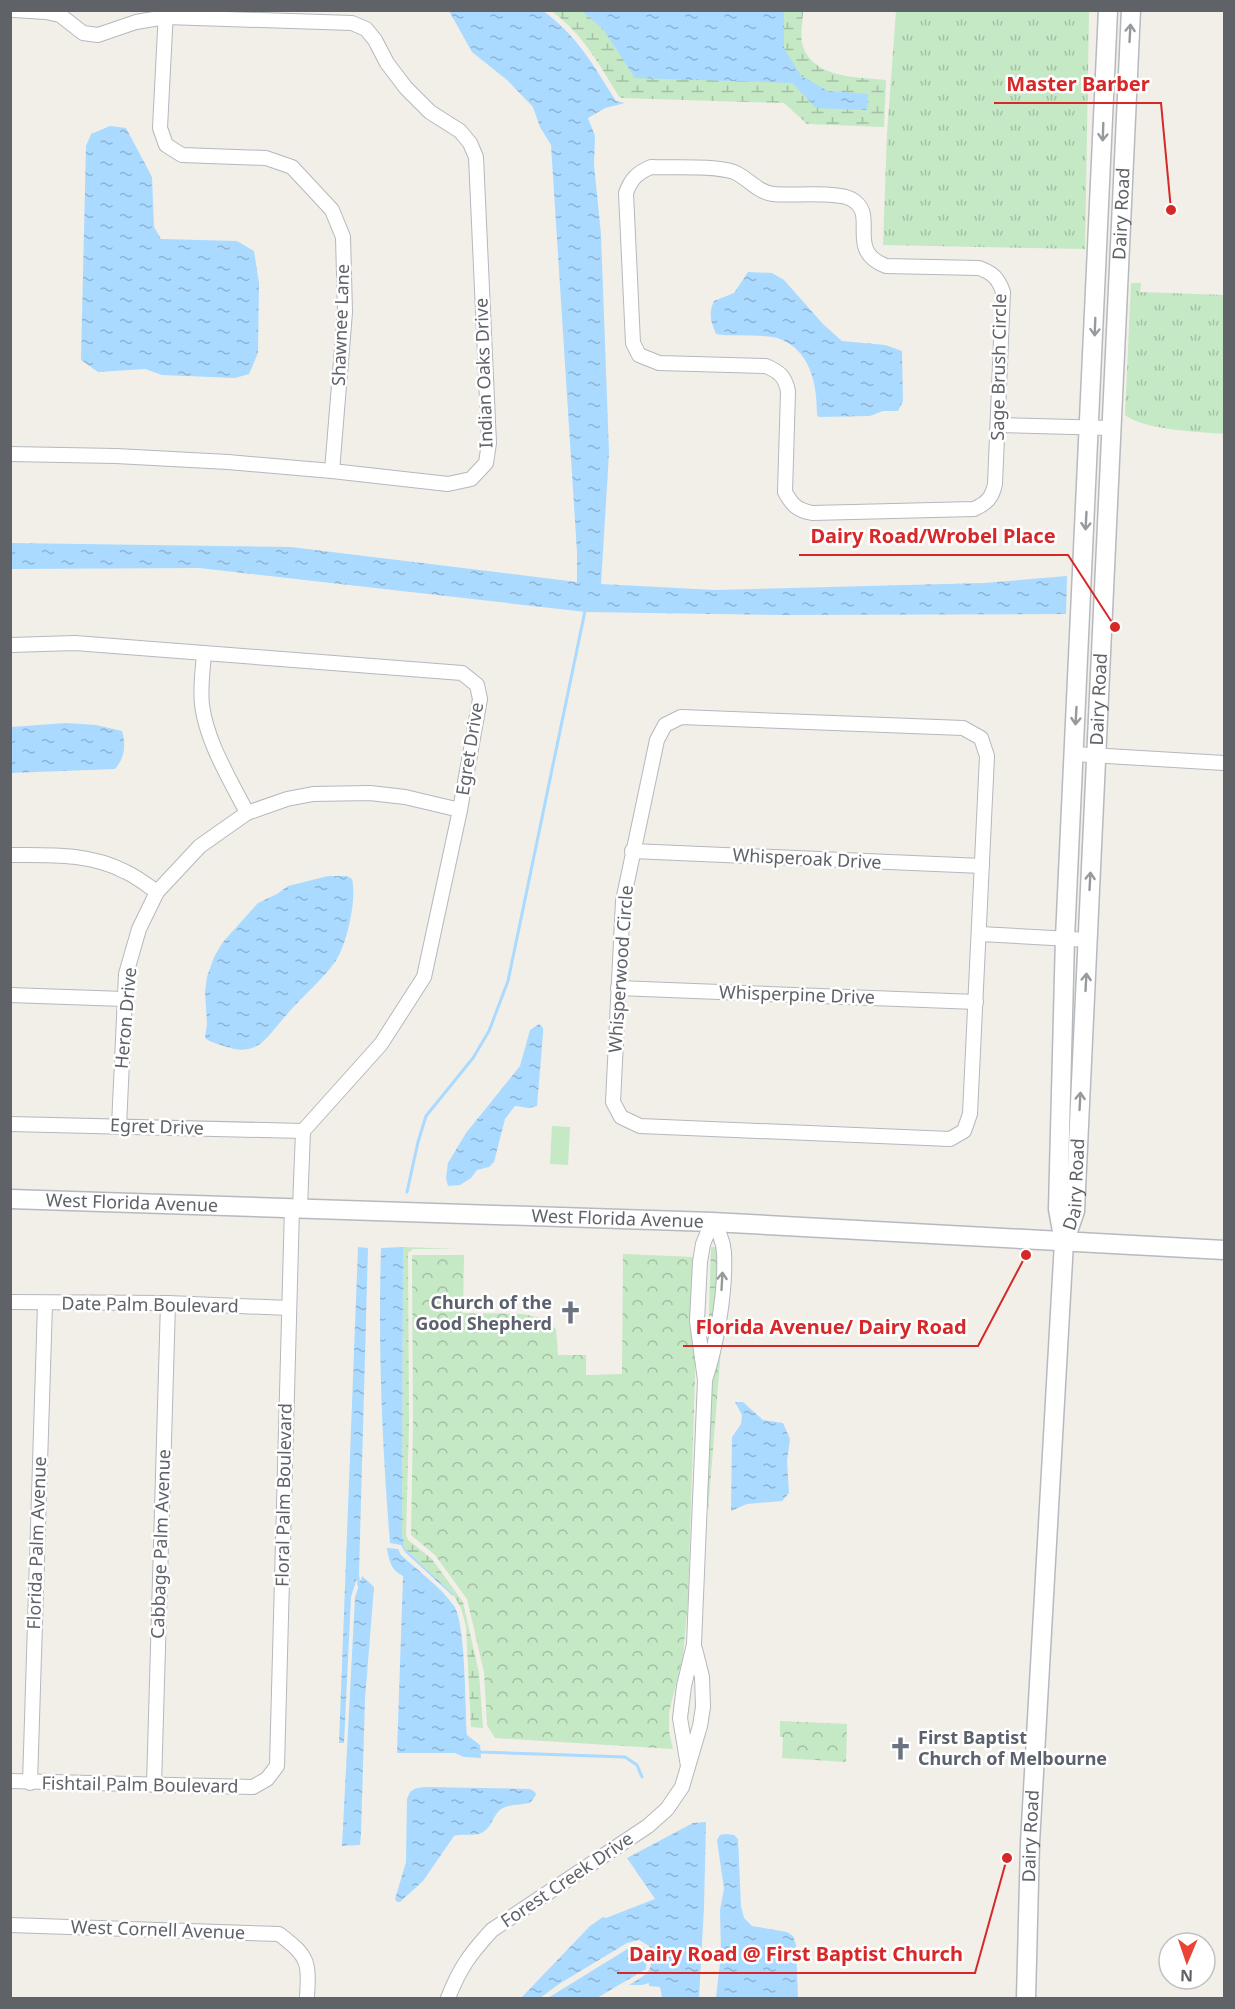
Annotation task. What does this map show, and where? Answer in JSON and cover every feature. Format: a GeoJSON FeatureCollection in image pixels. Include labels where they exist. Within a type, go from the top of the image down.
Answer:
{"type":"FeatureCollection","features":[{"type":"Feature","properties":{"kind":"street","name":"Indian Oaks Drive"},"geometry":{"type":"LineString","coordinates":[[10,454],[116,456],[332,471],[448,484],[471,479],[486,463],[489,443],[476,157],[470,143],[460,131],[430,112],[406,88],[366,29],[352,23],[166,14],[98,35],[83,33],[60,15],[14,10]]}},
{"type":"Feature","properties":{"kind":"street","name":"Dairy Road"},"geometry":{"type":"LineString","coordinates":[[1026,1998],[1034,1774],[1064,1242],[1058,1209],[1065,938],[1108,10]]}},
{"type":"Feature","properties":{"kind":"street","name":"Dairy Road"},"geometry":{"type":"LineString","coordinates":[[1064,1242],[1075,1211],[1131,10]]}},
{"type":"Feature","properties":{"kind":"street","name":"Shawnee Lane"},"geometry":{"type":"LineString","coordinates":[[166,14],[160,128],[166,144],[182,155],[266,158],[292,167],[332,210],[343,237],[345,312],[332,471]]}},
{"type":"Feature","properties":{"kind":"street","name":"Sage Brush Circle"},"geometry":{"type":"LineString","coordinates":[[651,167],[723,170],[735,173],[761,191],[771,194],[838,196],[851,199],[859,206],[864,218],[863,242],[866,253],[874,262],[886,266],[979,268],[990,272],[999,279],[1004,292],[998,425],[993,493],[987,502],[974,509],[812,513],[801,511],[792,505],[785,492],[788,391],[785,379],[778,371],[766,366],[659,363],[639,355],[633,343],[626,194],[630,182],[639,172],[651,167]]}},
{"type":"Feature","properties":{"kind":"street"},"geometry":{"type":"LineString","coordinates":[[998,425],[1111,428]]}},
{"type":"Feature","properties":{"kind":"street","name":"Egret Drive"},"geometry":{"type":"LineString","coordinates":[[10,645],[75,643],[462,673],[477,685],[480,699],[460,810],[424,977],[381,1044],[303,1131],[10,1124]]}},
{"type":"Feature","properties":{"kind":"street"},"geometry":{"type":"LineString","coordinates":[[204,653],[202,703],[207,728],[224,769],[247,813]]}},
{"type":"Feature","properties":{"kind":"street","name":"Whisperwood Circle"},"geometry":{"type":"LineString","coordinates":[[681,717],[963,728],[981,738],[987,756],[980,934],[970,1114],[964,1131],[950,1139],[651,1127],[640,1126],[621,1117],[614,1102],[618,988],[623,901],[632,851],[657,740],[665,725],[681,717]]}},
{"type":"Feature","properties":{"kind":"street"},"geometry":{"type":"LineString","coordinates":[[1074,754],[1224,763]]}},
{"type":"Feature","properties":{"kind":"street","name":"Heron Drive"},"geometry":{"type":"LineString","coordinates":[[118,1126],[126,974],[139,929],[157,892],[200,846],[247,813],[287,799],[313,794],[382,794],[460,810]]}},
{"type":"Feature","properties":{"kind":"street","name":"Whisperoak Drive"},"geometry":{"type":"LineString","coordinates":[[632,851],[982,866]]}},
{"type":"Feature","properties":{"kind":"street"},"geometry":{"type":"LineString","coordinates":[[10,855],[83,857],[99,861],[127,872],[157,892]]}},
{"type":"Feature","properties":{"kind":"street"},"geometry":{"type":"LineString","coordinates":[[980,934],[1088,940]]}},
{"type":"Feature","properties":{"kind":"street","name":"Whisperpine Drive"},"geometry":{"type":"LineString","coordinates":[[618,988],[976,1002]]}},
{"type":"Feature","properties":{"kind":"street"},"geometry":{"type":"LineString","coordinates":[[10,995],[124,999]]}},
{"type":"Feature","properties":{"kind":"street"},"geometry":{"type":"LineString","coordinates":[[296,1207],[303,1131]]}},
{"type":"Feature","properties":{"kind":"street","name":"West Florida Avenue"},"geometry":{"type":"LineString","coordinates":[[10,1199],[712,1222],[1224,1250]]}},
{"type":"Feature","properties":{"kind":"street","name":"Floral Palm Boulevard"},"geometry":{"type":"LineString","coordinates":[[267,1779],[276,1766],[289,1308],[296,1207]]}},
{"type":"Feature","properties":{"kind":"street","name":"Forest Creek Drive"},"geometry":{"type":"LineString","coordinates":[[688,1766],[680,1719],[694,1644],[705,1380],[697,1321],[700,1262],[703,1244],[712,1222]]}},
{"type":"Feature","properties":{"kind":"street","name":"Forest Creek Drive"},"geometry":{"type":"LineString","coordinates":[[705,1380],[713,1355],[722,1291],[724,1251],[719,1232],[712,1222]]}},
{"type":"Feature","properties":{"kind":"street","name":"Date Palm Boulevard"},"geometry":{"type":"LineString","coordinates":[[10,1302],[168,1303],[289,1308]]}},
{"type":"Feature","properties":{"kind":"street","name":"Cabbage Palm Avenue"},"geometry":{"type":"LineString","coordinates":[[154,1785],[168,1303]]}},
{"type":"Feature","properties":{"kind":"street","name":"Florida Palm Avenue"},"geometry":{"type":"LineString","coordinates":[[30,1783],[45,1304]]}},
{"type":"Feature","properties":{"kind":"street","name":"Forest Creek Drive"},"geometry":{"type":"LineString","coordinates":[[448,1998],[459,1970],[492,1930],[648,1826],[667,1809],[682,1787],[703,1707],[702,1677],[694,1644]]}},
{"type":"Feature","properties":{"kind":"street"},"geometry":{"type":"LineString","coordinates":[[681,1706],[703,1707]]}},
{"type":"Feature","properties":{"kind":"street","name":"Fishtail Palm Boulevard"},"geometry":{"type":"LineString","coordinates":[[10,1781],[253,1787],[267,1779]]}},
{"type":"Feature","properties":{"kind":"street","name":"West Cornell Avenue"},"geometry":{"type":"LineString","coordinates":[[10,1925],[279,1934],[300,1950],[308,1970],[307,1998]]}},
{"type":"Feature","properties":{"kind":"green space"},"geometry":{"type":"Polygon","coordinates":[[[551,11],[803,11],[802,43],[807,55],[815,64],[837,74],[886,80],[884,127],[807,124],[784,103],[620,98],[581,39],[551,11]]]}},
{"type":"Feature","properties":{"kind":"green space"},"geometry":{"type":"Polygon","coordinates":[[[896,11],[1089,11],[1085,249],[883,245],[887,134],[896,11]]]}},
{"type":"Feature","properties":{"kind":"green space"},"geometry":{"type":"Polygon","coordinates":[[[1131,283],[1141,283],[1140,292],[1224,295],[1224,434],[1158,427],[1125,415],[1131,283]]]}},
{"type":"Feature","properties":{"kind":"green space"},"geometry":{"type":"Polygon","coordinates":[[[552,1126],[570,1127],[568,1165],[550,1164],[552,1126]]]}},
{"type":"Feature","properties":{"kind":"green space"},"geometry":{"type":"Polygon","coordinates":[[[403,1247],[457,1249],[413,1249],[408,1253],[409,1424],[406,1535],[408,1540],[432,1559],[463,1602],[479,1673],[483,1728],[471,1727],[466,1626],[461,1608],[453,1594],[404,1548],[402,1533],[403,1247]]]}},
{"type":"Feature","properties":{"kind":"green space"},"geometry":{"type":"Polygon","coordinates":[[[711,1247],[729,1248],[708,1512],[705,1446],[711,1247]]]}},
{"type":"Feature","properties":{"kind":"green space"},"geometry":{"type":"Polygon","coordinates":[[[623,1254],[695,1257],[696,1345],[688,1599],[683,1656],[669,1712],[669,1731],[673,1749],[495,1738],[487,1725],[484,1672],[467,1599],[435,1555],[411,1535],[412,1255],[464,1255],[463,1313],[523,1314],[541,1318],[556,1329],[558,1355],[586,1355],[586,1375],[622,1374],[623,1254]]]}},
{"type":"Feature","properties":{"kind":"green space"},"geometry":{"type":"Polygon","coordinates":[[[780,1721],[847,1724],[846,1762],[782,1758],[783,1737],[780,1737],[780,1721]]]}},
{"type":"Feature","properties":{"kind":"water"},"geometry":{"type":"Polygon","coordinates":[[[542,10],[566,30],[575,41],[616,101],[625,103],[605,108],[588,118],[595,136],[594,165],[601,234],[609,453],[601,584],[715,590],[984,583],[1067,576],[1066,614],[782,615],[586,612],[199,568],[11,569],[11,543],[291,547],[577,582],[551,145],[540,127],[533,107],[507,80],[472,52],[449,11],[542,10]]]}},
{"type":"Feature","properties":{"kind":"water"},"geometry":{"type":"Polygon","coordinates":[[[582,11],[784,11],[784,48],[801,76],[828,91],[868,94],[867,110],[816,108],[792,83],[635,78],[603,29],[582,11]]]}},
{"type":"Feature","properties":{"kind":"water"},"geometry":{"type":"Polygon","coordinates":[[[110,126],[126,128],[152,177],[154,227],[161,239],[237,241],[254,251],[259,283],[258,353],[249,374],[235,378],[162,375],[145,369],[98,372],[81,360],[86,146],[91,134],[110,126]]]}},
{"type":"Feature","properties":{"kind":"water"},"geometry":{"type":"Polygon","coordinates":[[[748,272],[772,273],[784,280],[823,324],[842,341],[885,345],[902,351],[903,401],[898,411],[883,411],[870,416],[819,417],[810,369],[798,350],[777,338],[716,334],[711,318],[714,301],[734,293],[748,272]]]}},
{"type":"Feature","properties":{"kind":"water"},"geometry":{"type":"Polygon","coordinates":[[[66,723],[96,725],[122,731],[124,751],[115,769],[11,773],[11,727],[66,723]]]}},
{"type":"Feature","properties":{"kind":"water"},"geometry":{"type":"Polygon","coordinates":[[[328,876],[347,876],[352,879],[353,888],[352,910],[347,934],[335,962],[268,1037],[253,1048],[234,1049],[205,1038],[207,977],[214,957],[223,942],[258,903],[288,886],[328,876]]]}},
{"type":"Feature","properties":{"kind":"water"},"geometry":{"type":"Polygon","coordinates":[[[539,1024],[543,1028],[543,1034],[537,1106],[529,1108],[515,1106],[505,1119],[494,1162],[489,1167],[477,1170],[471,1178],[460,1185],[448,1186],[446,1178],[448,1163],[466,1133],[520,1066],[530,1030],[539,1024]]]}},
{"type":"Feature","properties":{"kind":"water"},"geometry":{"type":"Polygon","coordinates":[[[358,1247],[368,1248],[359,1572],[351,1597],[344,1743],[339,1743],[358,1247]]]}},
{"type":"Feature","properties":{"kind":"water"},"geometry":{"type":"Polygon","coordinates":[[[403,1247],[402,1533],[404,1548],[454,1597],[405,1552],[401,1545],[390,1543],[381,1396],[381,1248],[403,1247]]]}},
{"type":"Feature","properties":{"kind":"water"},"geometry":{"type":"Polygon","coordinates":[[[735,1402],[743,1402],[763,1420],[783,1423],[790,1439],[787,1461],[789,1493],[782,1501],[747,1504],[731,1511],[732,1437],[741,1424],[742,1415],[735,1402]]]}},
{"type":"Feature","properties":{"kind":"water"},"geometry":{"type":"Polygon","coordinates":[[[387,1548],[398,1549],[401,1555],[436,1586],[454,1606],[461,1630],[463,1648],[467,1735],[480,1745],[481,1758],[464,1757],[455,1753],[397,1753],[403,1576],[391,1565],[387,1548]]]}},
{"type":"Feature","properties":{"kind":"water"},"geometry":{"type":"Polygon","coordinates":[[[362,1576],[374,1587],[365,1699],[361,1833],[360,1845],[342,1846],[355,1597],[362,1576]]]}},
{"type":"Feature","properties":{"kind":"water"},"geometry":{"type":"Polygon","coordinates":[[[425,1787],[530,1789],[536,1795],[530,1803],[511,1805],[501,1809],[483,1832],[454,1836],[423,1881],[400,1902],[397,1902],[395,1899],[406,1862],[407,1799],[413,1790],[425,1787]]]}},
{"type":"Feature","properties":{"kind":"water"},"geometry":{"type":"Polygon","coordinates":[[[706,1822],[699,1998],[662,1998],[660,1987],[649,1986],[649,1983],[629,1985],[646,1974],[651,1966],[649,1946],[639,1940],[627,1943],[540,1998],[521,1998],[590,1926],[603,1917],[606,1918],[655,1899],[627,1858],[693,1823],[706,1822]]]}},
{"type":"Feature","properties":{"kind":"water"},"geometry":{"type":"Polygon","coordinates":[[[720,1835],[734,1835],[738,1839],[741,1906],[744,1918],[752,1926],[787,1932],[793,1936],[796,1945],[798,1998],[716,1998],[721,1954],[720,1910],[724,1889],[717,1840],[720,1835]]]}},
{"type":"Feature","properties":{"kind":"water"},"geometry":{"type":"Polygon","coordinates":[[[639,1946],[645,1948],[646,1969],[597,1998],[548,1998],[629,1948],[639,1946]]]}},
{"type":"Feature","properties":{"kind":"waterway"},"geometry":{"type":"LineString","coordinates":[[407,1192],[426,1116],[473,1058],[489,1031],[508,981],[585,611]]}},
{"type":"Feature","properties":{"kind":"waterway"},"geometry":{"type":"LineString","coordinates":[[357,1572],[359,1585]]}},
{"type":"Feature","properties":{"kind":"waterway"},"geometry":{"type":"LineString","coordinates":[[477,1750],[480,1752],[625,1757],[637,1765],[642,1777]]}},
{"type":"Feature","properties":{"kind":"place","name":"Master Barber"},"geometry":{"type":"Point","coordinates":[1171,210]}},
{"type":"Feature","properties":{"kind":"place","name":"Dairy Road/Wrobel Place"},"geometry":{"type":"Point","coordinates":[1115,627]}},
{"type":"Feature","properties":{"kind":"place","name":"Florida Avenue/ Dairy Road"},"geometry":{"type":"Point","coordinates":[1026,1255]}},
{"type":"Feature","properties":{"kind":"place","name":"Church of the Good Shepherd"},"geometry":{"type":"Point","coordinates":[570,1313]}},
{"type":"Feature","properties":{"kind":"place","name":"First Baptist Church of Melbourne"},"geometry":{"type":"Point","coordinates":[900,1748]}},
{"type":"Feature","properties":{"kind":"place","name":"Dairy Road @ First Baptist Church"},"geometry":{"type":"Point","coordinates":[1007,1858]}}]}
